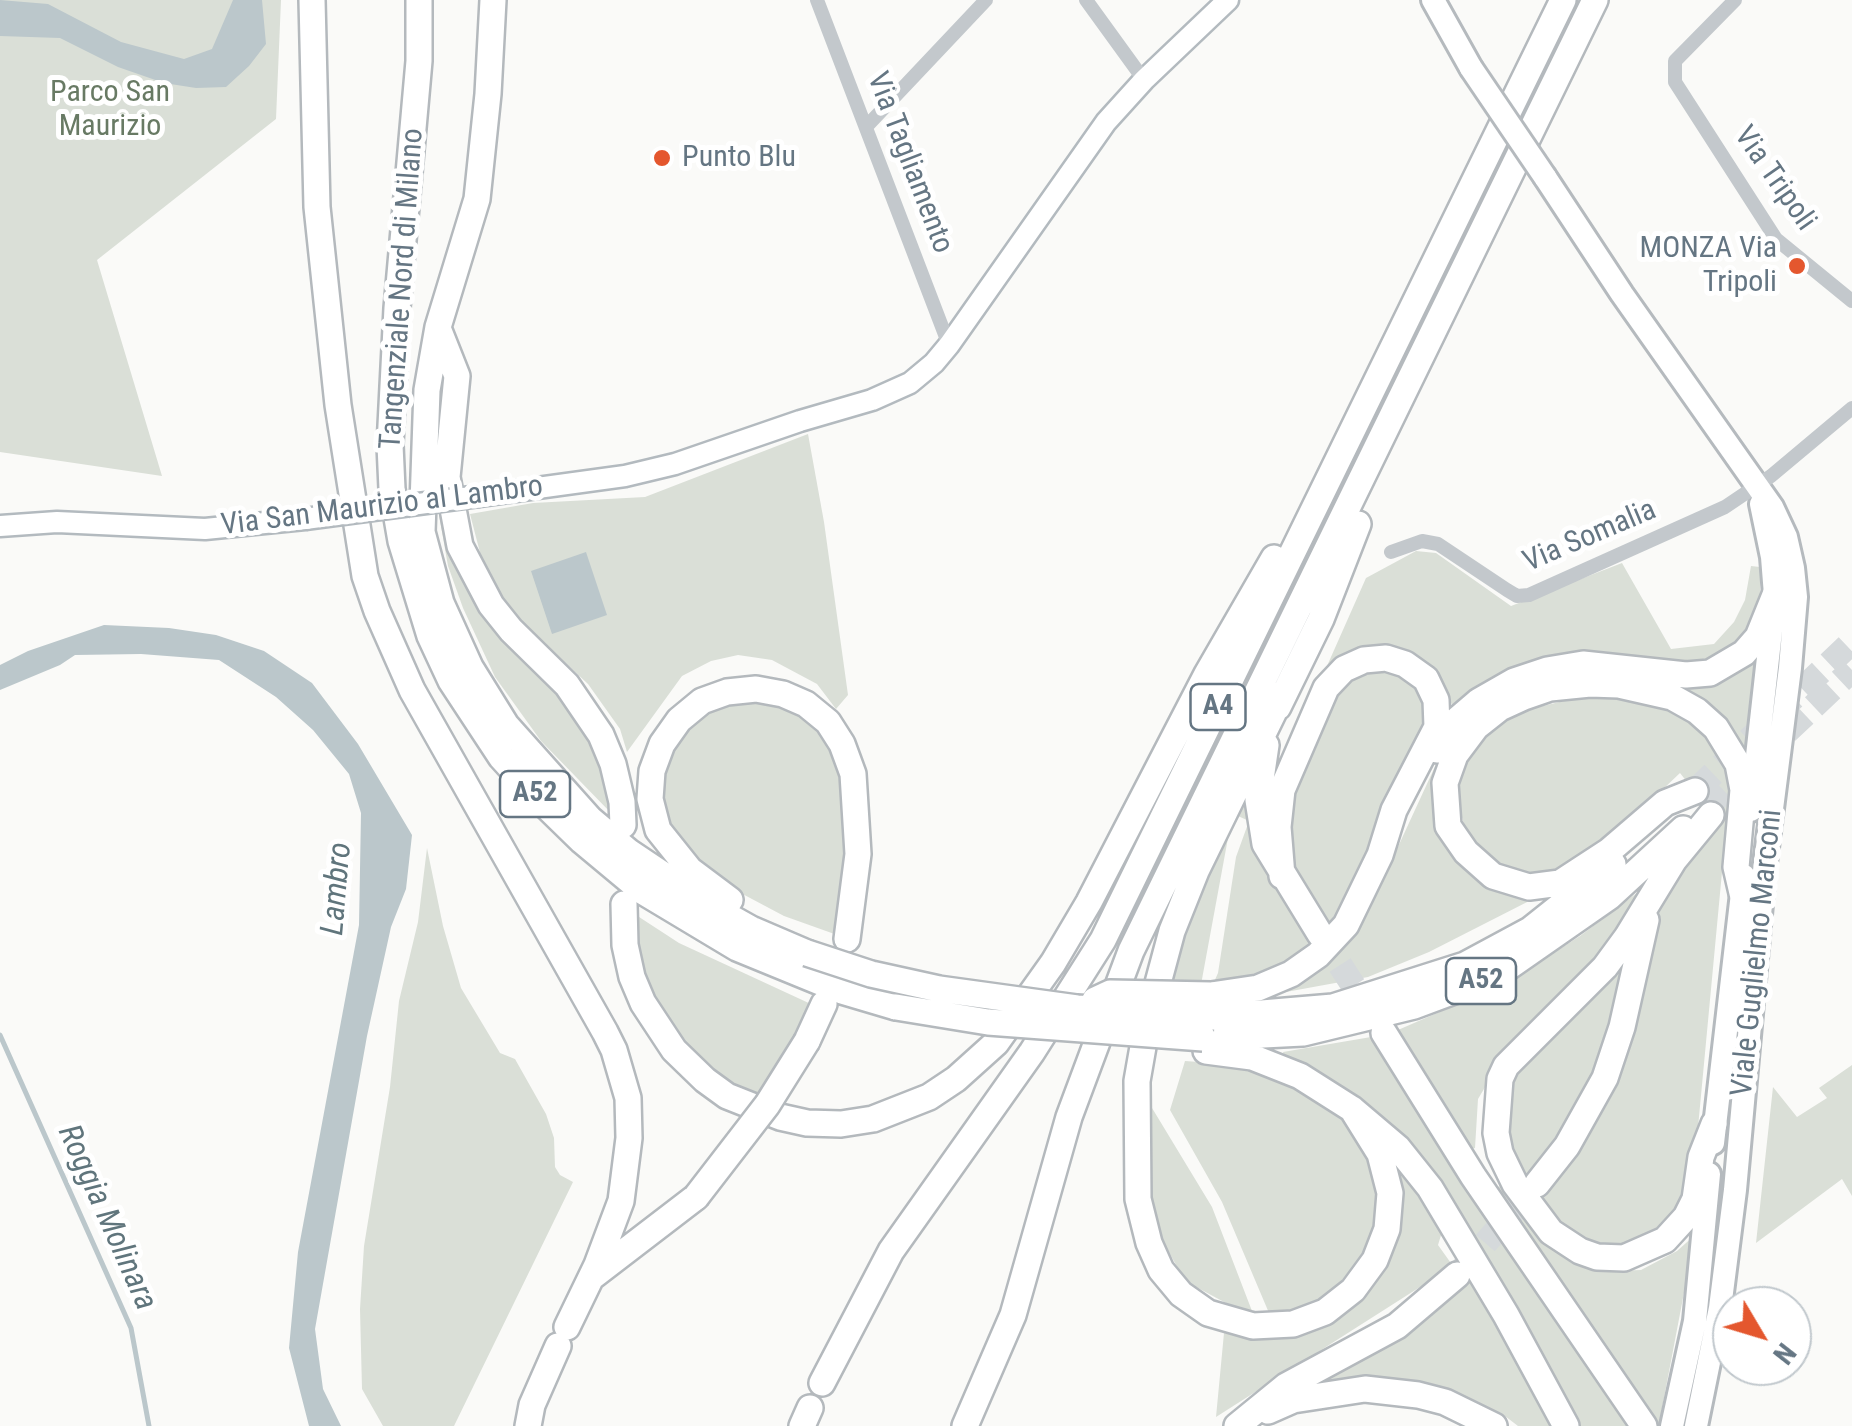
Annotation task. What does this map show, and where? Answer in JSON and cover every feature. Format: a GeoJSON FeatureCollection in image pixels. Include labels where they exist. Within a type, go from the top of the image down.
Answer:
{"type":"FeatureCollection","features":[{"type":"Feature","properties":{"kind":"highway"},"geometry":{"type":"LineString","coordinates":[[312,0],[317,207],[338,405],[365,576],[376,611],[412,690],[610,1041],[628,1098],[630,1138],[621,1201],[592,1276],[536,1394],[528,1426]]}},
{"type":"Feature","properties":{"kind":"highway","name":"Tangenziale Nord di Milano"},"geometry":{"type":"LineString","coordinates":[[419,0],[418,62],[397,308],[390,445],[400,541],[444,666],[502,757],[582,841],[642,892],[686,920],[766,961],[896,1007],[988,1022],[1207,1025],[1303,1033],[1414,1006],[1498,975],[1610,897],[1704,804]]}},
{"type":"Feature","properties":{"kind":"highway","name":"Tangenziale Nord di Milano"},"geometry":{"type":"LineString","coordinates":[[493,0],[477,199],[438,327],[427,390],[422,532],[453,635],[506,725],[560,788],[629,852],[751,929],[801,942],[870,974],[939,989],[1076,1008],[1110,994],[1207,1025]]}},
{"type":"Feature","properties":{"kind":"highway","name":"A4"},"geometry":{"type":"LineString","coordinates":[[822,1383],[891,1251],[1032,1052],[1103,940],[1563,0]]}},
{"type":"Feature","properties":{"kind":"highway","name":"A4"},"geometry":{"type":"LineString","coordinates":[[966,1426],[1012,1315],[1070,1117],[1132,951],[1594,0]]}},
{"type":"Feature","properties":{"kind":"highway"},"geometry":{"type":"LineString","coordinates":[[438,327],[457,376],[446,477],[460,546],[491,605],[566,685],[601,735],[613,764],[623,825]]}},
{"type":"Feature","properties":{"kind":"highway"},"geometry":{"type":"LineString","coordinates":[[624,904],[632,977],[643,1003],[674,1050],[727,1096],[780,1117],[841,1124],[902,1109],[956,1080],[996,1043],[1053,963],[1207,674],[1390,354]]}},
{"type":"Feature","properties":{"kind":"highway"},"geometry":{"type":"LineString","coordinates":[[1352,1109],[1380,1154],[1390,1193],[1387,1229],[1375,1260],[1353,1290],[1325,1312],[1292,1324],[1253,1326],[1208,1314],[1181,1294],[1161,1270],[1148,1242],[1138,1199],[1138,1081],[1146,1024],[1168,945],[1190,886],[1321,618],[1413,379]]}},
{"type":"Feature","properties":{"kind":"highway"},"geometry":{"type":"LineString","coordinates":[[1566,1426],[1430,1188],[1398,1148],[1352,1109],[1300,1076],[1252,1057],[1207,1025],[1258,988],[1291,974],[1318,955],[1346,925],[1440,744],[1458,719],[1479,701],[1514,681],[1583,664],[1686,675],[1710,673],[1744,653],[1758,637],[1775,596]]}},
{"type":"Feature","properties":{"kind":"highway"},"geometry":{"type":"LineString","coordinates":[[1282,876],[1278,827],[1282,790],[1326,688],[1344,670],[1364,660],[1386,658],[1405,664],[1426,678],[1436,700],[1437,727],[1394,810],[1380,855]]}},
{"type":"Feature","properties":{"kind":"highway"},"geometry":{"type":"LineString","coordinates":[[1704,804],[1666,804],[1609,851],[1560,883],[1528,887],[1493,876],[1466,852],[1448,826],[1445,783],[1456,756],[1476,726],[1524,697],[1550,688],[1590,684],[1619,684],[1672,697],[1697,710],[1716,728],[1738,764],[1743,790],[1736,867],[1742,893]]}},
{"type":"Feature","properties":{"kind":"highway"},"geometry":{"type":"LineString","coordinates":[[801,942],[716,892],[680,860],[658,830],[650,799],[652,771],[662,744],[679,720],[702,701],[727,692],[756,690],[783,694],[806,704],[828,722],[842,744],[852,774],[858,841],[847,939]]}},
{"type":"Feature","properties":{"kind":"highway"},"geometry":{"type":"LineString","coordinates":[[1282,693],[1261,766],[1258,800],[1265,844],[1320,934]]}},
{"type":"Feature","properties":{"kind":"highway"},"geometry":{"type":"LineString","coordinates":[[1489,1198],[1482,1162],[1483,1134],[1500,1079],[1515,1055],[1604,967],[1627,937],[1704,804]]}},
{"type":"Feature","properties":{"kind":"highway"},"geometry":{"type":"LineString","coordinates":[[1537,1184],[1567,1146],[1605,1078],[1622,1027],[1656,886]]}},
{"type":"Feature","properties":{"kind":"highway"},"geometry":{"type":"LineString","coordinates":[[592,1276],[696,1197],[767,1105],[807,1041],[824,1004]]}},
{"type":"Feature","properties":{"kind":"highway"},"geometry":{"type":"LineString","coordinates":[[1384,1033],[1489,1198],[1644,1426]]}},
{"type":"Feature","properties":{"kind":"highway"},"geometry":{"type":"LineString","coordinates":[[1500,1079],[1496,1134],[1500,1153],[1515,1184],[1551,1232],[1580,1251],[1598,1256],[1624,1258],[1641,1253],[1676,1230],[1695,1199],[1702,1157],[1714,1124]]}},
{"type":"Feature","properties":{"kind":"highway"},"geometry":{"type":"LineString","coordinates":[[1239,1424],[1286,1386],[1397,1326],[1457,1275]]}},
{"type":"Feature","properties":{"kind":"highway"},"geometry":{"type":"LineString","coordinates":[[1239,1424],[1293,1400],[1365,1389],[1445,1402],[1494,1426]]}},
{"type":"Feature","properties":{"kind":"main road","name":"Via San Maurizio al Lambro"},"geometry":{"type":"LineString","coordinates":[[0,526],[58,522],[220,529],[626,476],[675,464],[893,392],[921,374],[949,345],[1106,122],[1228,0]]}},
{"type":"Feature","properties":{"kind":"main road","name":"Viale Guglielmo Marconi"},"geometry":{"type":"LineString","coordinates":[[1432,0],[1471,68],[1772,507],[1786,537],[1796,598],[1790,668],[1764,871],[1720,1308],[1696,1426]]}},
{"type":"Feature","properties":{"kind":"main road","name":"Viale Guglielmo Marconi"},"geometry":{"type":"LineString","coordinates":[[1672,1426],[1695,1321],[1775,596],[1772,557],[1756,486]]}},
{"type":"Feature","properties":{"kind":"street","name":"Via Tagliamento"},"geometry":{"type":"LineString","coordinates":[[817,0],[949,345]]}},
{"type":"Feature","properties":{"kind":"street"},"geometry":{"type":"LineString","coordinates":[[866,127],[986,0]]}},
{"type":"Feature","properties":{"kind":"street"},"geometry":{"type":"LineString","coordinates":[[1086,0],[1144,80]]}},
{"type":"Feature","properties":{"kind":"street","name":"Via Tripoli"},"geometry":{"type":"LineString","coordinates":[[1735,0],[1678,56],[1672,71],[1675,82],[1776,238],[1852,301]]}},
{"type":"Feature","properties":{"kind":"street"},"geometry":{"type":"LineString","coordinates":[[1756,486],[1852,408]]}},
{"type":"Feature","properties":{"kind":"street","name":"Via Somalia"},"geometry":{"type":"LineString","coordinates":[[1391,552],[1422,542],[1438,544],[1517,596],[1529,595],[1708,516],[1756,486]]}},
{"type":"Feature","properties":{"kind":"green space","name":"Parco San Maurizio"},"geometry":{"type":"Polygon","coordinates":[[[0,0],[281,0],[276,119],[97,260],[162,476],[0,452],[0,0]]]}},
{"type":"Feature","properties":{"kind":"green space"},"geometry":{"type":"Polygon","coordinates":[[[808,434],[848,695],[836,709],[817,684],[772,660],[738,655],[711,661],[682,676],[627,752],[620,729],[588,684],[516,617],[499,592],[484,568],[470,514],[533,503],[645,497],[808,434]]]}},
{"type":"Feature","properties":{"kind":"green space"},"geometry":{"type":"Polygon","coordinates":[[[447,514],[582,724],[599,757],[611,813],[541,741],[495,677],[448,566],[439,515],[447,514]]]}},
{"type":"Feature","properties":{"kind":"green space"},"geometry":{"type":"Polygon","coordinates":[[[1416,551],[1436,553],[1511,606],[1622,563],[1671,649],[1714,644],[1734,622],[1745,600],[1751,566],[1760,567],[1760,595],[1742,640],[1719,662],[1693,666],[1618,653],[1533,663],[1453,705],[1420,664],[1331,669],[1327,666],[1366,578],[1416,551]]]}},
{"type":"Feature","properties":{"kind":"green space"},"geometry":{"type":"Polygon","coordinates":[[[1760,641],[1745,767],[1733,730],[1686,696],[1648,684],[1612,678],[1554,682],[1513,696],[1482,713],[1453,743],[1439,775],[1438,810],[1447,839],[1474,871],[1537,897],[1429,952],[1368,977],[1275,994],[1314,970],[1353,932],[1373,901],[1438,760],[1456,730],[1478,708],[1518,686],[1561,675],[1611,673],[1687,686],[1727,673],[1760,641]]]}},
{"type":"Feature","properties":{"kind":"green space"},"geometry":{"type":"Polygon","coordinates":[[[1371,670],[1397,671],[1415,689],[1424,706],[1427,731],[1328,937],[1291,868],[1289,796],[1338,691],[1352,677],[1371,670]]]}},
{"type":"Feature","properties":{"kind":"green space"},"geometry":{"type":"Polygon","coordinates":[[[1621,695],[1661,702],[1708,735],[1731,774],[1733,798],[1727,819],[1697,1138],[1689,1184],[1672,1221],[1624,1250],[1570,1238],[1539,1198],[1595,1123],[1620,1075],[1647,972],[1650,925],[1664,888],[1720,824],[1680,773],[1580,868],[1553,879],[1509,872],[1483,851],[1464,825],[1456,794],[1462,769],[1478,744],[1502,723],[1526,710],[1572,699],[1621,695]]]}},
{"type":"Feature","properties":{"kind":"green space"},"geometry":{"type":"Polygon","coordinates":[[[759,698],[817,720],[844,764],[852,859],[840,936],[784,916],[735,890],[682,854],[663,813],[661,780],[678,737],[700,715],[728,702],[759,698]]]}},
{"type":"Feature","properties":{"kind":"green space"},"geometry":{"type":"Polygon","coordinates":[[[1246,778],[1318,949],[1290,967],[1210,991],[1218,973],[1236,857],[1249,821],[1238,816],[1228,838],[1200,990],[1163,987],[1246,778]]]}},
{"type":"Feature","properties":{"kind":"green space"},"geometry":{"type":"Polygon","coordinates":[[[427,848],[461,988],[500,1053],[515,1059],[546,1114],[554,1138],[555,1167],[573,1182],[454,1426],[383,1426],[362,1389],[360,1309],[364,1246],[390,1087],[399,1001],[418,922],[427,848]]]}},
{"type":"Feature","properties":{"kind":"green space"},"geometry":{"type":"Polygon","coordinates":[[[1646,886],[1601,953],[1574,985],[1512,1042],[1478,1099],[1475,1148],[1465,1151],[1398,1030],[1506,983],[1580,936],[1646,886]]]}},
{"type":"Feature","properties":{"kind":"green space"},"geometry":{"type":"Polygon","coordinates":[[[636,915],[679,943],[813,1005],[757,1103],[729,1089],[671,1037],[640,972],[634,930],[636,915]]]}},
{"type":"Feature","properties":{"kind":"green space"},"geometry":{"type":"Polygon","coordinates":[[[1624,964],[1619,995],[1596,1071],[1528,1181],[1514,1157],[1509,1131],[1514,1080],[1531,1053],[1624,964]]]}},
{"type":"Feature","properties":{"kind":"green space"},"geometry":{"type":"Polygon","coordinates":[[[1371,1037],[1633,1426],[1579,1426],[1453,1206],[1285,1061],[1283,1052],[1371,1037]]]}},
{"type":"Feature","properties":{"kind":"green space"},"geometry":{"type":"Polygon","coordinates":[[[1185,1061],[1227,1064],[1283,1081],[1338,1114],[1364,1143],[1378,1178],[1379,1220],[1372,1244],[1328,1297],[1296,1312],[1269,1313],[1222,1202],[1170,1110],[1185,1061]]]}},
{"type":"Feature","properties":{"kind":"green space"},"geometry":{"type":"Polygon","coordinates":[[[1852,1065],[1852,1196],[1842,1179],[1756,1243],[1773,1087],[1797,1117],[1827,1098],[1819,1088],[1852,1065]]]}},
{"type":"Feature","properties":{"kind":"green space"},"geometry":{"type":"Polygon","coordinates":[[[1149,1103],[1212,1207],[1252,1311],[1237,1309],[1185,1281],[1155,1227],[1145,1136],[1149,1103]]]}},
{"type":"Feature","properties":{"kind":"green space"},"geometry":{"type":"Polygon","coordinates":[[[1392,1158],[1442,1232],[1438,1245],[1453,1266],[1216,1417],[1224,1333],[1255,1338],[1295,1336],[1333,1323],[1370,1288],[1397,1236],[1392,1158]]]}},
{"type":"Feature","properties":{"kind":"green space"},"geometry":{"type":"Polygon","coordinates":[[[1504,1186],[1550,1246],[1583,1266],[1641,1270],[1677,1251],[1695,1235],[1659,1424],[1651,1424],[1495,1187],[1504,1186]]]}},
{"type":"Feature","properties":{"kind":"green space"},"geometry":{"type":"Polygon","coordinates":[[[1470,1273],[1556,1426],[1518,1426],[1501,1413],[1456,1396],[1399,1383],[1343,1378],[1300,1386],[1470,1273]]]}},
{"type":"Feature","properties":{"kind":"shaded area"},"geometry":{"type":"Polygon","coordinates":[[[0,0],[48,4],[121,42],[184,59],[212,49],[233,0],[262,0],[266,44],[226,87],[164,83],[118,67],[60,38],[0,36],[0,0]]]}},
{"type":"Feature","properties":{"kind":"shaded area"},"geometry":{"type":"Polygon","coordinates":[[[586,552],[607,615],[552,634],[531,571],[586,552]]]}},
{"type":"Feature","properties":{"kind":"shaded area"},"geometry":{"type":"Polygon","coordinates":[[[104,625],[216,635],[264,651],[312,683],[358,744],[412,835],[406,889],[391,927],[367,1036],[315,1329],[323,1389],[341,1426],[309,1426],[289,1348],[298,1252],[359,925],[361,813],[349,774],[313,730],[276,697],[219,660],[141,654],[75,655],[0,690],[0,665],[28,651],[104,625]]]}},
{"type":"Feature","properties":{"kind":"waterway","name":"Roggia Molinara"},"geometry":{"type":"LineString","coordinates":[[0,1035],[131,1328],[149,1426]]}},
{"type":"Feature","properties":{"kind":"tunnel"},"geometry":{"type":"LineString","coordinates":[[1695,791],[1852,642]]}},
{"type":"Feature","properties":{"kind":"tunnel"},"geometry":{"type":"LineString","coordinates":[[1706,808],[1852,670]]}},
{"type":"Feature","properties":{"kind":"tunnel"},"geometry":{"type":"LineString","coordinates":[[1320,934],[1373,1016]]}},
{"type":"Feature","properties":{"kind":"tunnel"},"geometry":{"type":"LineString","coordinates":[[1461,1271],[1537,1184]]}},
{"type":"Feature","properties":{"kind":"place","name":"Punto Blu"},"geometry":{"type":"Point","coordinates":[662,158]}},
{"type":"Feature","properties":{"kind":"place","name":"MONZA Via Tripoli"},"geometry":{"type":"Point","coordinates":[1797,266]}},
{"type":"Feature","properties":{"kind":"water label","name":"Lambro"},"geometry":{"type":"Point","coordinates":[338,889]}}]}
